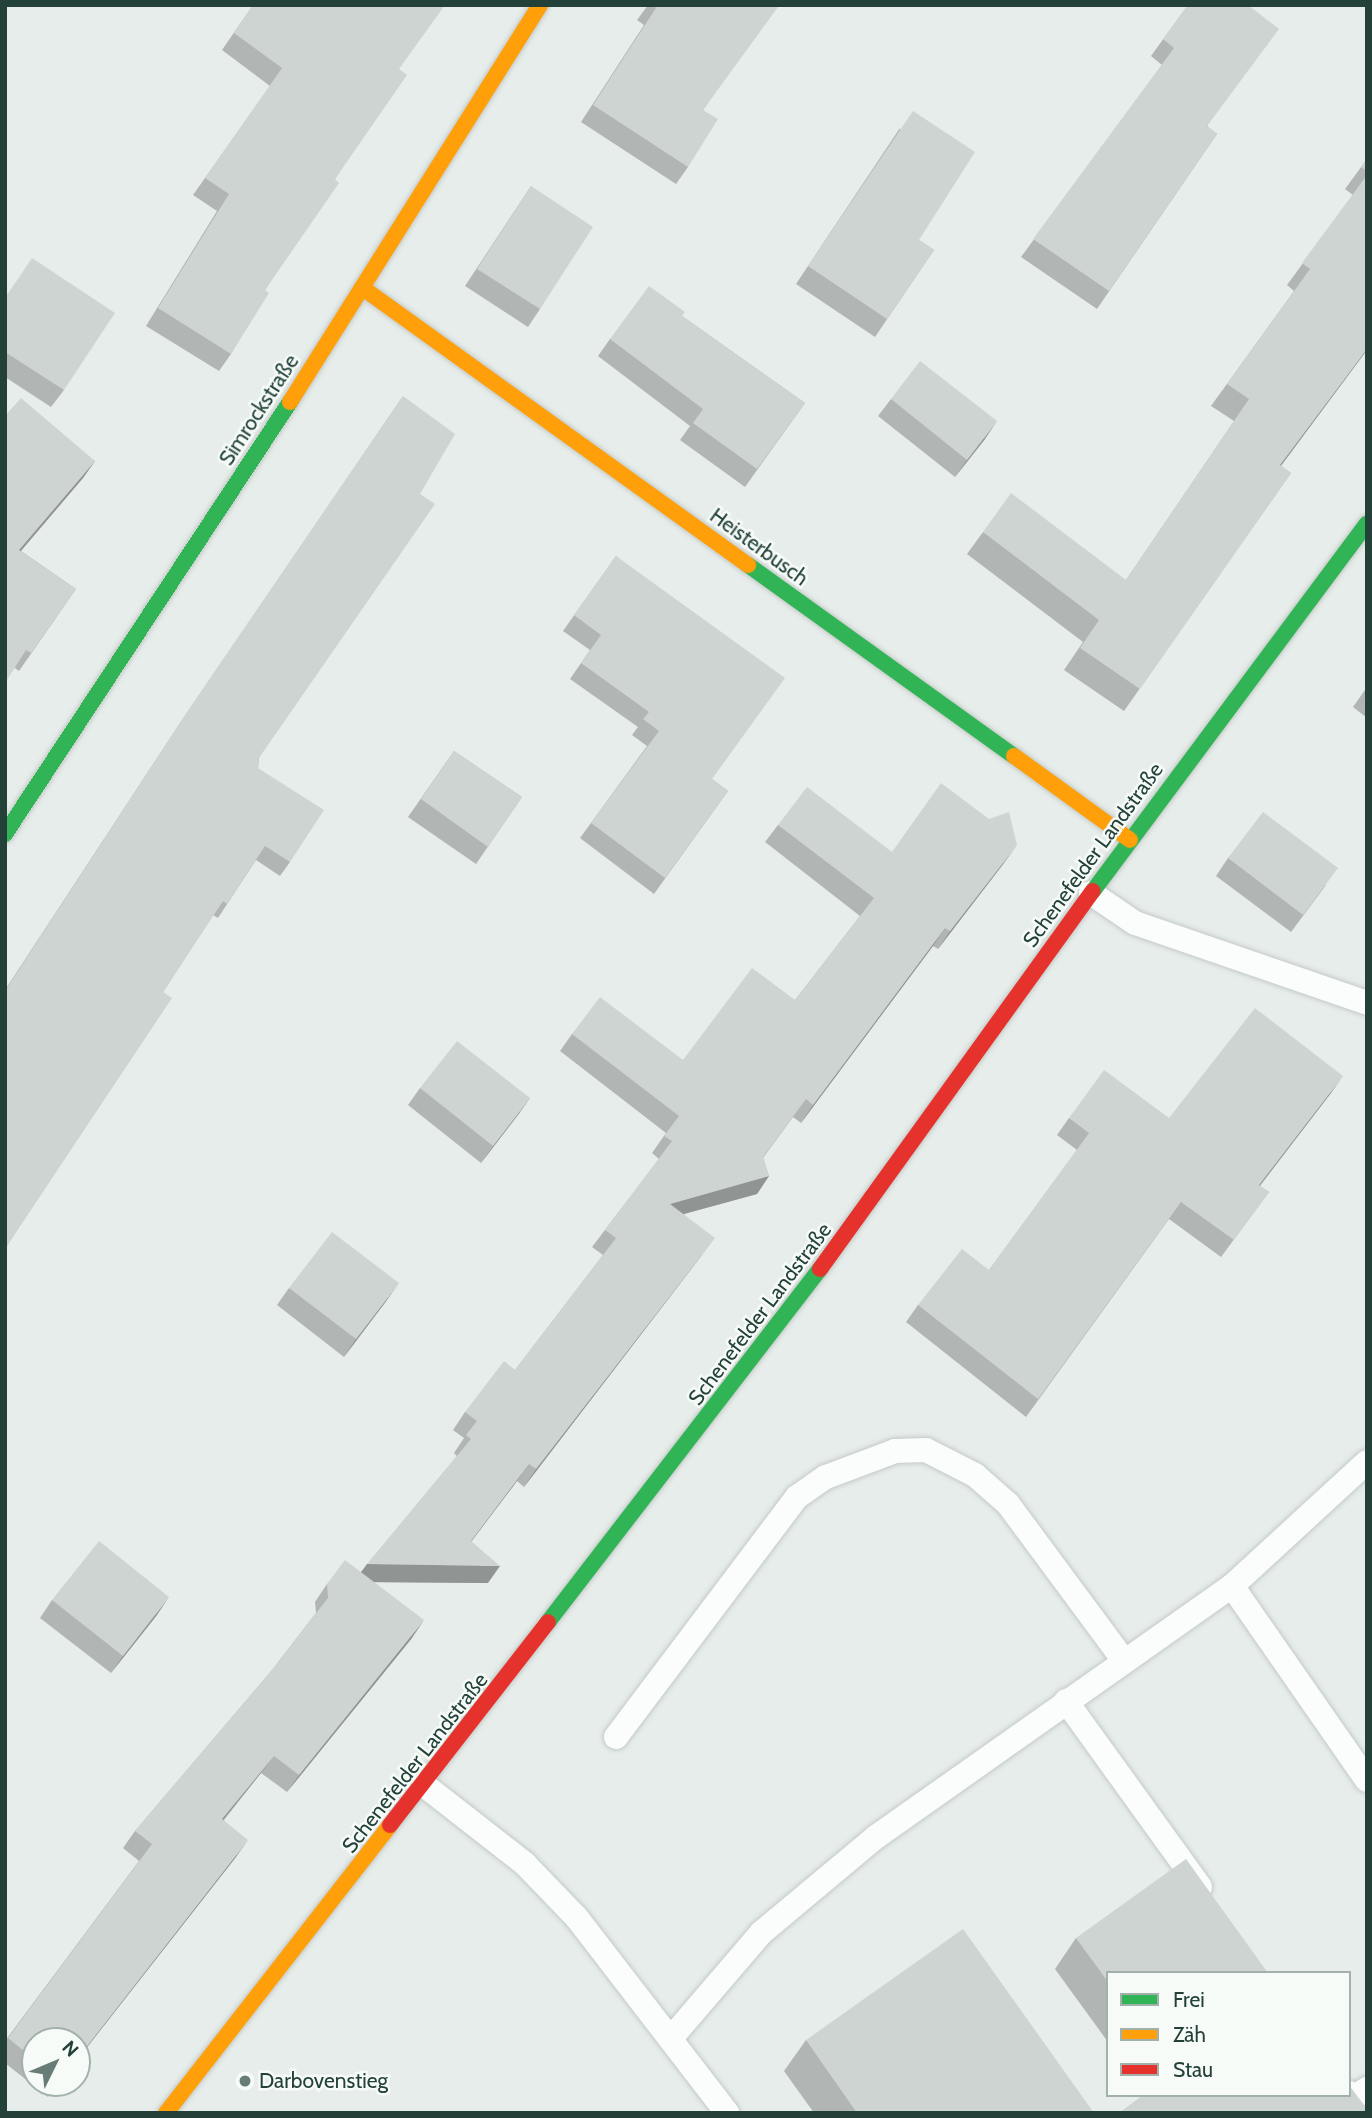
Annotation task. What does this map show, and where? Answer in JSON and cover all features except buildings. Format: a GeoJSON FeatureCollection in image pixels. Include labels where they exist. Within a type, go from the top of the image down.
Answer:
{"type":"FeatureCollection","features":[{"type":"Feature","properties":{"kind":"street","name":"Simrockstraße"},"geometry":{"type":"LineString","coordinates":[[5,834],[364,289],[540,5]]}},
{"type":"Feature","properties":{"kind":"street","name":"Heisterbusch"},"geometry":{"type":"LineString","coordinates":[[364,289],[1130,839]]}},
{"type":"Feature","properties":{"kind":"street","name":"Schenefelder Landstraße"},"geometry":{"type":"LineString","coordinates":[[166,2113],[424,1785],[792,1308],[1091,892],[1367,524]]}},
{"type":"Feature","properties":{"kind":"lane"},"geometry":{"type":"LineString","coordinates":[[1091,892],[1135,923],[1367,1003]]}},
{"type":"Feature","properties":{"kind":"lane"},"geometry":{"type":"LineString","coordinates":[[617,1737],[797,1497],[826,1477],[895,1451],[926,1450],[975,1475],[1008,1504],[1124,1661]]}},
{"type":"Feature","properties":{"kind":"lane"},"geometry":{"type":"LineString","coordinates":[[672,2037],[761,1933],[876,1838],[1232,1586],[1367,1462]]}},
{"type":"Feature","properties":{"kind":"lane"},"geometry":{"type":"LineString","coordinates":[[1232,1586],[1367,1780]]}},
{"type":"Feature","properties":{"kind":"lane"},"geometry":{"type":"LineString","coordinates":[[1066,1701],[1213,1905]]}},
{"type":"Feature","properties":{"kind":"lane"},"geometry":{"type":"LineString","coordinates":[[424,1785],[525,1864],[672,2037],[727,2113]]}},
{"type":"Feature","properties":{"kind":"lane"},"geometry":{"type":"LineString","coordinates":[[1351,2096],[1353,2098],[1367,2088]]}},
{"type":"Feature","properties":{"kind":"traffic: fast"},"geometry":{"type":"LineString","coordinates":[[5,834],[290,402]]}},
{"type":"Feature","properties":{"kind":"traffic: fast"},"geometry":{"type":"LineString","coordinates":[[1093,891],[1367,524]]}},
{"type":"Feature","properties":{"kind":"traffic: fast"},"geometry":{"type":"LineString","coordinates":[[748,565],[1014,756]]}},
{"type":"Feature","properties":{"kind":"traffic: fast"},"geometry":{"type":"LineString","coordinates":[[548,1622],[820,1269]]}},
{"type":"Feature","properties":{"kind":"traffic: slow"},"geometry":{"type":"LineString","coordinates":[[290,402],[540,5]]}},
{"type":"Feature","properties":{"kind":"traffic: slow"},"geometry":{"type":"LineString","coordinates":[[364,289],[748,565]]}},
{"type":"Feature","properties":{"kind":"traffic: slow"},"geometry":{"type":"LineString","coordinates":[[1014,756],[1130,840]]}},
{"type":"Feature","properties":{"kind":"traffic: slow"},"geometry":{"type":"LineString","coordinates":[[166,2113],[390,1825]]}},
{"type":"Feature","properties":{"kind":"traffic: jam"},"geometry":{"type":"LineString","coordinates":[[820,1269],[1093,891]]}},
{"type":"Feature","properties":{"kind":"traffic: jam"},"geometry":{"type":"LineString","coordinates":[[390,1825],[548,1622]]}},
{"type":"Feature","properties":{"kind":"place","name":"Darbovenstieg"},"geometry":{"type":"Point","coordinates":[245,2081]}}]}
